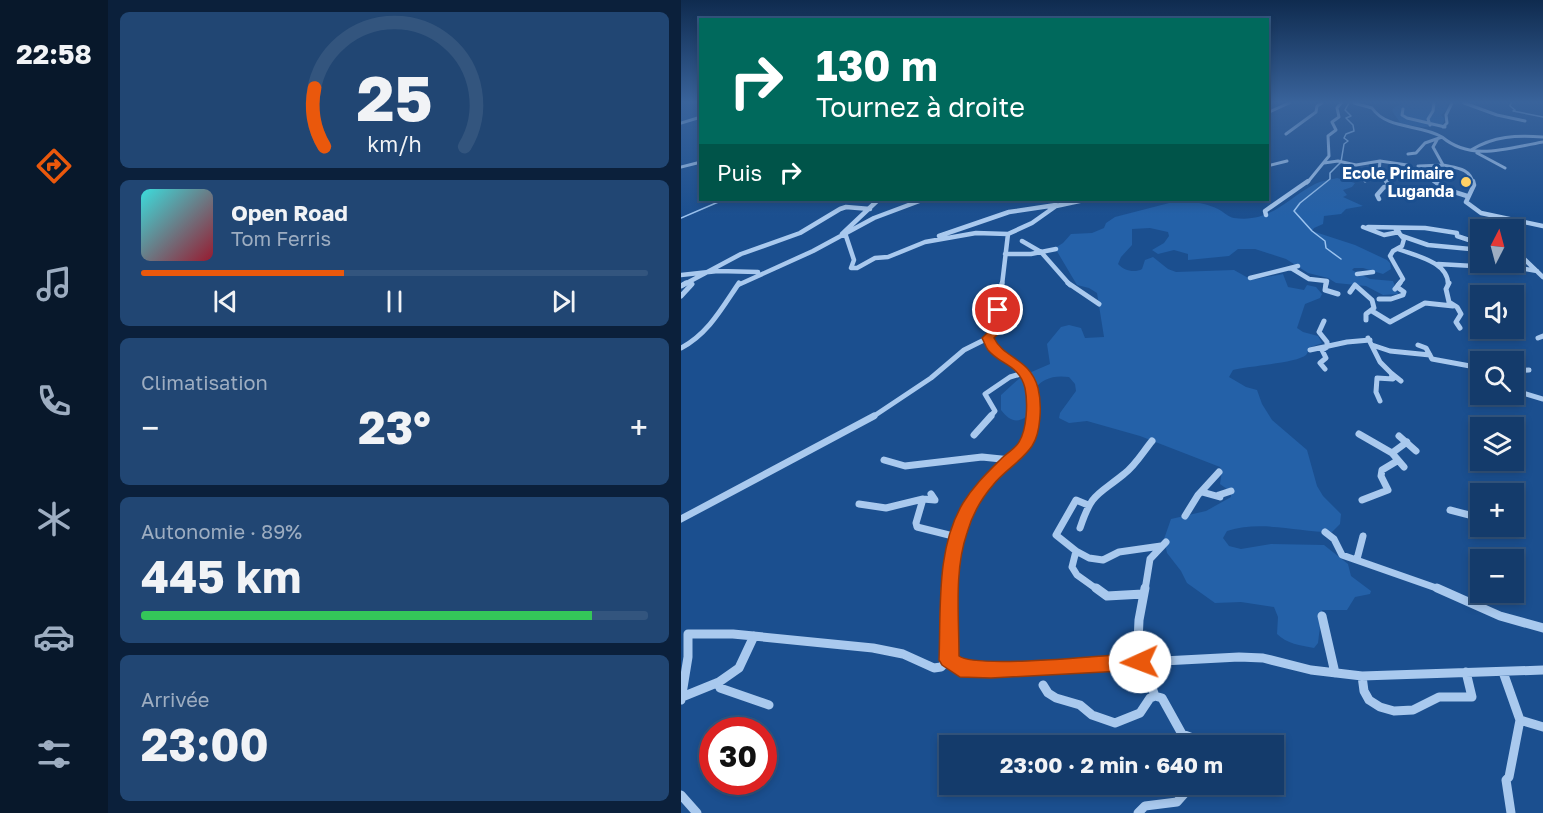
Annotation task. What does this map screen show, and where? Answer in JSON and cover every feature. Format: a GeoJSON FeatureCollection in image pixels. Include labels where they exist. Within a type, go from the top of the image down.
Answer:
{"type":"FeatureCollection","features":[{"type":"Feature","properties":{"kind":"street"},"geometry":{"type":"LineString","coordinates":[[1266,215],[1265,211],[1304,186],[1324,163],[1329,156],[1328,141]]}},
{"type":"Feature","properties":{"kind":"street"},"geometry":{"type":"LineString","coordinates":[[1409,154],[1416,153],[1420,146],[1429,141]]}},
{"type":"Feature","properties":{"kind":"street"},"geometry":{"type":"LineString","coordinates":[[1436,141],[1433,147],[1443,165]]}},
{"type":"Feature","properties":{"kind":"street"},"geometry":{"type":"LineString","coordinates":[[1446,141],[1450,146],[1487,156],[1505,168]]}},
{"type":"Feature","properties":{"kind":"street"},"geometry":{"type":"LineString","coordinates":[[1468,151],[1486,141]]}},
{"type":"Feature","properties":{"kind":"street"},"geometry":{"type":"LineString","coordinates":[[1468,151],[1500,150],[1542,143]]}},
{"type":"Feature","properties":{"kind":"street"},"geometry":{"type":"LineString","coordinates":[[1269,166],[1287,161]]}},
{"type":"Feature","properties":{"kind":"street"},"geometry":{"type":"LineString","coordinates":[[1324,163],[1338,161],[1345,163],[1364,175],[1365,181]]}},
{"type":"Feature","properties":{"kind":"street"},"geometry":{"type":"LineString","coordinates":[[1345,163],[1380,161],[1407,165]]}},
{"type":"Feature","properties":{"kind":"street"},"geometry":{"type":"LineString","coordinates":[[1379,199],[1377,195],[1384,187],[1391,187],[1379,172],[1380,161]]}},
{"type":"Feature","properties":{"kind":"street"},"geometry":{"type":"LineString","coordinates":[[681,167],[699,163]]}},
{"type":"Feature","properties":{"kind":"street"},"geometry":{"type":"LineString","coordinates":[[691,165],[699,166]]}},
{"type":"Feature","properties":{"kind":"street"},"geometry":{"type":"LineString","coordinates":[[1467,196],[1445,189],[1430,178],[1432,175],[1426,169],[1418,166],[1443,165],[1464,169],[1472,176],[1474,185],[1466,202],[1479,212],[1543,226]]}},
{"type":"Feature","properties":{"kind":"street"},"geometry":{"type":"LineString","coordinates":[[842,234],[877,201]]}},
{"type":"Feature","properties":{"kind":"street"},"geometry":{"type":"LineString","coordinates":[[681,348],[695,341],[705,332],[740,282],[813,251],[874,218],[919,201]]}},
{"type":"Feature","properties":{"kind":"street"},"geometry":{"type":"LineString","coordinates":[[842,234],[846,236],[854,260],[851,268],[857,268],[875,258],[888,257],[975,222],[1009,212],[1079,201]]}},
{"type":"Feature","properties":{"kind":"street"},"geometry":{"type":"LineString","coordinates":[[916,245],[976,233],[1008,234],[1032,223],[1051,208],[1063,204]]}},
{"type":"Feature","properties":{"kind":"street"},"geometry":{"type":"LineString","coordinates":[[681,286],[741,254],[800,233],[840,209],[870,209]]}},
{"type":"Feature","properties":{"kind":"street"},"geometry":{"type":"LineString","coordinates":[[1470,240],[1457,236],[1457,233],[1452,231],[1427,228],[1365,227],[1384,236],[1400,234],[1428,245],[1470,249]]}},
{"type":"Feature","properties":{"kind":"street"},"geometry":{"type":"LineString","coordinates":[[1372,302],[1381,297],[1391,299],[1403,295],[1404,292],[1396,288],[1403,279],[1393,265],[1390,256],[1404,243],[1395,228]]}},
{"type":"Feature","properties":{"kind":"street"},"geometry":{"type":"LineString","coordinates":[[681,519],[883,411],[931,378],[964,350],[988,338],[995,331],[997,323],[1008,234]]}},
{"type":"Feature","properties":{"kind":"street"},"geometry":{"type":"LineString","coordinates":[[1022,241],[1043,252],[1075,290],[1099,304]]}},
{"type":"Feature","properties":{"kind":"street"},"geometry":{"type":"LineString","coordinates":[[1005,254],[1056,249]]}},
{"type":"Feature","properties":{"kind":"street"},"geometry":{"type":"LineString","coordinates":[[1398,249],[1443,268],[1449,283],[1446,292],[1449,302],[1457,307],[1461,314],[1456,322],[1460,328]]}},
{"type":"Feature","properties":{"kind":"street"},"geometry":{"type":"LineString","coordinates":[[1524,259],[1543,277]]}},
{"type":"Feature","properties":{"kind":"street"},"geometry":{"type":"LineString","coordinates":[[1437,264],[1491,267],[1497,264],[1537,271]]}},
{"type":"Feature","properties":{"kind":"street"},"geometry":{"type":"LineString","coordinates":[[1250,278],[1298,266]]}},
{"type":"Feature","properties":{"kind":"street"},"geometry":{"type":"LineString","coordinates":[[1291,268],[1309,279],[1327,280],[1325,290],[1338,294]]}},
{"type":"Feature","properties":{"kind":"street"},"geometry":{"type":"LineString","coordinates":[[681,275],[708,272],[759,272]]}},
{"type":"Feature","properties":{"kind":"street"},"geometry":{"type":"LineString","coordinates":[[1357,274],[1373,272]]}},
{"type":"Feature","properties":{"kind":"street"},"geometry":{"type":"LineString","coordinates":[[681,296],[699,278]]}},
{"type":"Feature","properties":{"kind":"street"},"geometry":{"type":"LineString","coordinates":[[1350,292],[1355,285],[1372,302],[1372,311],[1366,317],[1359,313]]}},
{"type":"Feature","properties":{"kind":"street"},"geometry":{"type":"LineString","coordinates":[[1372,311],[1390,322],[1399,322],[1411,309],[1423,303],[1447,308],[1453,306]]}},
{"type":"Feature","properties":{"kind":"street"},"geometry":{"type":"LineString","coordinates":[[1324,321],[1319,332],[1327,342],[1327,346]]}},
{"type":"Feature","properties":{"kind":"street"},"geometry":{"type":"LineString","coordinates":[[681,698],[688,657],[688,634],[709,632],[877,648],[914,656],[934,668],[941,667],[949,660],[951,570],[957,537],[970,505],[987,481],[1026,444],[1032,424],[1031,386],[1014,361],[993,349],[988,338]]}},
{"type":"Feature","properties":{"kind":"street"},"geometry":{"type":"LineString","coordinates":[[1370,341],[1380,362],[1401,381]]}},
{"type":"Feature","properties":{"kind":"street"},"geometry":{"type":"LineString","coordinates":[[1310,350],[1370,341],[1390,351],[1430,355]]}},
{"type":"Feature","properties":{"kind":"street"},"geometry":{"type":"LineString","coordinates":[[1418,345],[1427,348],[1432,359],[1470,366]]}},
{"type":"Feature","properties":{"kind":"street"},"geometry":{"type":"LineString","coordinates":[[1325,369],[1320,363],[1326,358],[1322,350],[1327,346]]}},
{"type":"Feature","properties":{"kind":"street"},"geometry":{"type":"LineString","coordinates":[[1524,370],[1529,370]]}},
{"type":"Feature","properties":{"kind":"street"},"geometry":{"type":"LineString","coordinates":[[974,435],[995,411],[985,394],[1010,378],[1024,373]]}},
{"type":"Feature","properties":{"kind":"street"},"geometry":{"type":"LineString","coordinates":[[1380,401],[1375,392],[1374,379],[1393,379],[1391,373]]}},
{"type":"Feature","properties":{"kind":"street"},"geometry":{"type":"LineString","coordinates":[[1524,393],[1543,399]]}},
{"type":"Feature","properties":{"kind":"street"},"geometry":{"type":"LineString","coordinates":[[1359,434],[1392,453],[1404,467]]}},
{"type":"Feature","properties":{"kind":"street"},"geometry":{"type":"LineString","coordinates":[[1399,436],[1416,451]]}},
{"type":"Feature","properties":{"kind":"street"},"geometry":{"type":"LineString","coordinates":[[1080,528],[1087,505],[1100,492],[1126,473],[1152,441]]}},
{"type":"Feature","properties":{"kind":"street"},"geometry":{"type":"LineString","coordinates":[[1392,453],[1407,442]]}},
{"type":"Feature","properties":{"kind":"street"},"geometry":{"type":"LineString","coordinates":[[883,460],[905,466],[930,461],[957,462],[982,458],[1011,460]]}},
{"type":"Feature","properties":{"kind":"street"},"geometry":{"type":"LineString","coordinates":[[1362,500],[1388,490],[1381,476],[1382,470],[1397,461]]}},
{"type":"Feature","properties":{"kind":"street"},"geometry":{"type":"LineString","coordinates":[[1185,516],[1219,472]]}},
{"type":"Feature","properties":{"kind":"street"},"geometry":{"type":"LineString","coordinates":[[1202,492],[1220,498],[1219,495],[1231,491]]}},
{"type":"Feature","properties":{"kind":"street"},"geometry":{"type":"LineString","coordinates":[[859,504],[886,508],[923,499],[935,500],[931,494]]}},
{"type":"Feature","properties":{"kind":"street"},"geometry":{"type":"LineString","coordinates":[[923,499],[916,523],[917,527],[957,537]]}},
{"type":"Feature","properties":{"kind":"street"},"geometry":{"type":"LineString","coordinates":[[1087,505],[1076,500],[1072,503],[1063,528],[1056,535],[1089,558],[1103,560],[1119,552],[1163,544],[1150,559],[1151,572],[1137,618],[1140,662],[1154,689],[1155,696]]}},
{"type":"Feature","properties":{"kind":"street"},"geometry":{"type":"LineString","coordinates":[[1450,510],[1470,515]]}},
{"type":"Feature","properties":{"kind":"street"},"geometry":{"type":"LineString","coordinates":[[1325,532],[1334,538],[1342,555],[1442,590],[1500,616],[1543,628]]}},
{"type":"Feature","properties":{"kind":"street"},"geometry":{"type":"LineString","coordinates":[[1357,559],[1363,536]]}},
{"type":"Feature","properties":{"kind":"street"},"geometry":{"type":"LineString","coordinates":[[1076,551],[1072,567],[1077,575],[1093,584],[1099,592],[1117,597],[1143,594]]}},
{"type":"Feature","properties":{"kind":"street"},"geometry":{"type":"LineString","coordinates":[[1321,616],[1335,673]]}},
{"type":"Feature","properties":{"kind":"street"},"geometry":{"type":"LineString","coordinates":[[681,698],[719,682],[739,668],[754,636]]}},
{"type":"Feature","properties":{"kind":"street"},"geometry":{"type":"LineString","coordinates":[[949,660],[960,668],[991,670],[1239,657],[1263,658],[1335,673],[1362,676],[1543,670]]}},
{"type":"Feature","properties":{"kind":"street"},"geometry":{"type":"LineString","coordinates":[[1362,676],[1366,694],[1370,700],[1381,707],[1396,711],[1414,710],[1431,699],[1447,696],[1471,697],[1466,672]]}},
{"type":"Feature","properties":{"kind":"street"},"geometry":{"type":"LineString","coordinates":[[1503,672],[1509,683],[1511,699],[1520,720],[1509,777],[1506,780],[1511,813]]}},
{"type":"Feature","properties":{"kind":"street"},"geometry":{"type":"LineString","coordinates":[[719,682],[720,688],[769,705]]}},
{"type":"Feature","properties":{"kind":"street"},"geometry":{"type":"LineString","coordinates":[[1043,685],[1048,693],[1056,698],[1080,705],[1092,715],[1115,723],[1140,713],[1150,698],[1155,696],[1162,698],[1185,735]]}},
{"type":"Feature","properties":{"kind":"street"},"geometry":{"type":"LineString","coordinates":[[1520,720],[1543,727]]}},
{"type":"Feature","properties":{"kind":"street"},"geometry":{"type":"LineString","coordinates":[[681,795],[697,813]]}},
{"type":"Feature","properties":{"kind":"street"},"geometry":{"type":"LineString","coordinates":[[1138,813],[1140,808],[1148,804],[1174,804],[1185,795]]}},
{"type":"Feature","properties":{"kind":"shaded area"},"geometry":{"type":"Polygon","coordinates":[[[1337,178],[1355,183],[1352,187],[1343,190],[1347,195],[1343,197],[1363,206],[1346,209],[1341,214],[1324,216],[1323,224],[1312,231],[1355,245],[1387,260],[1391,269],[1383,274],[1363,268],[1352,270],[1370,279],[1393,281],[1398,294],[1383,295],[1366,286],[1336,283],[1328,278],[1308,273],[1286,259],[1255,249],[1238,249],[1229,256],[1188,260],[1188,254],[1174,250],[1158,254],[1152,250],[1164,243],[1169,236],[1168,232],[1150,228],[1132,229],[1132,245],[1118,264],[1126,270],[1136,271],[1142,269],[1145,260],[1153,257],[1168,269],[1176,272],[1234,270],[1250,279],[1283,274],[1288,287],[1304,290],[1307,285],[1316,287],[1322,294],[1320,298],[1305,304],[1297,328],[1318,336],[1322,343],[1311,347],[1301,358],[1233,370],[1229,377],[1246,387],[1257,390],[1272,420],[1307,450],[1317,486],[1323,496],[1341,514],[1340,524],[1332,532],[1266,526],[1240,528],[1227,531],[1223,538],[1229,546],[1241,549],[1271,544],[1324,545],[1348,564],[1351,576],[1371,591],[1370,594],[1355,597],[1347,610],[1322,610],[1318,643],[1314,648],[1289,642],[1277,634],[1278,617],[1274,607],[1241,602],[1215,603],[1187,583],[1167,553],[1164,539],[1171,519],[1206,511],[1231,497],[1231,492],[1220,484],[1222,471],[1220,467],[1140,436],[1087,421],[1069,423],[1059,418],[1060,413],[1076,391],[1075,384],[1069,377],[1053,377],[1040,383],[1033,392],[1037,399],[1036,408],[1023,419],[1010,419],[1001,410],[1001,395],[1022,376],[1050,364],[1047,344],[1061,327],[1069,325],[1081,328],[1085,338],[1104,337],[1097,293],[1077,285],[1055,248],[1071,234],[1092,233],[1104,228],[1106,223],[1115,217],[1177,201],[1209,206],[1234,218],[1258,217],[1315,184],[1337,178]]]}},
{"type":"Feature","properties":{"kind":"waterway"},"geometry":{"type":"LineString","coordinates":[[1341,259],[1326,248],[1325,241],[1312,231],[1294,211],[1300,203],[1330,179],[1330,173],[1341,162],[1344,144],[1348,141]]}},
{"type":"Feature","properties":{"kind":"waterway"},"geometry":{"type":"LineString","coordinates":[[681,218],[721,201]]}},
{"type":"Feature","properties":{"kind":"place","name":"Ecole Primaire Luganda"},"geometry":{"type":"Point","coordinates":[1466,182]}},
{"type":"Feature","properties":{"kind":"route"},"geometry":{"type":"LineString","coordinates":[[998,310],[995,331],[988,338],[993,349],[1014,361],[1031,386],[1032,424],[1026,444],[987,481],[970,505],[957,535],[951,570],[949,660],[960,668],[991,670],[1140,662]]}}]}
